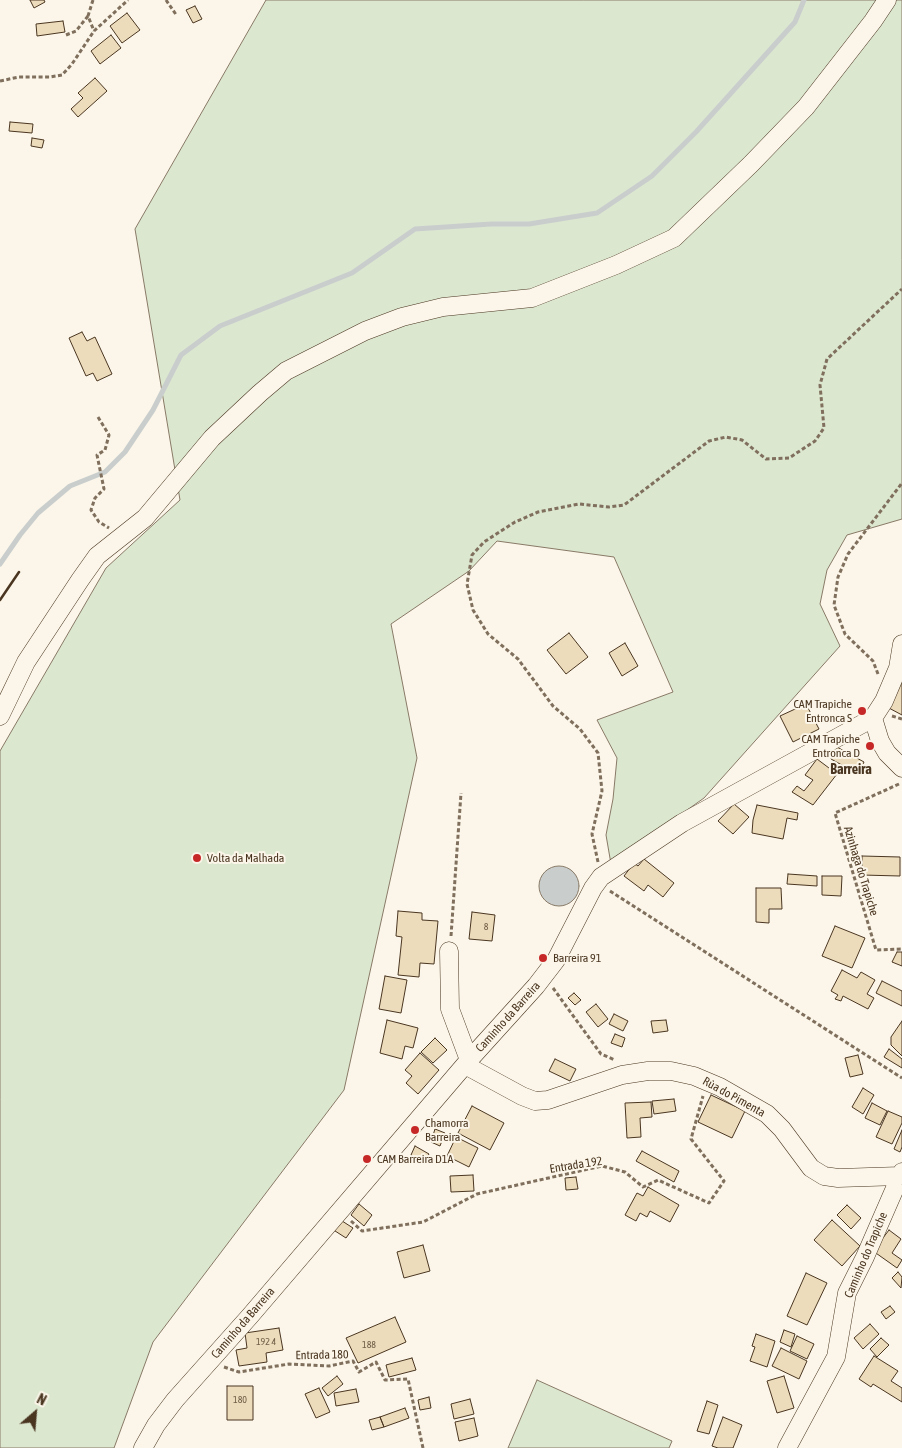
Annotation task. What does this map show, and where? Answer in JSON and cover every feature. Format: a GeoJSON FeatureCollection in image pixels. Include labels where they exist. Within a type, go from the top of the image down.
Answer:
{"type":"FeatureCollection","features":[{"type":"Feature","properties":{"kind":"street"},"geometry":{"type":"LineString","coordinates":[[0,716],[26,662],[97,556],[145,518],[212,438],[286,371],[365,331],[402,317],[443,307],[532,298],[616,265],[674,238],[806,108],[887,0]]}},
{"type":"Feature","properties":{"kind":"street"},"geometry":{"type":"LineString","coordinates":[[902,644],[898,668],[884,701],[873,718],[880,741],[887,753],[902,768]]}},
{"type":"Feature","properties":{"kind":"street","name":"Caminho da Barreira"},"geometry":{"type":"LineString","coordinates":[[143,1448],[156,1425],[175,1400],[544,975],[556,960],[584,903],[599,880],[682,823],[768,774],[873,718]]}},
{"type":"Feature","properties":{"kind":"street"},"geometry":{"type":"LineString","coordinates":[[449,951],[450,1009],[467,1063]]}},
{"type":"Feature","properties":{"kind":"street","name":"Rùa do Pimenta"},"geometry":{"type":"LineString","coordinates":[[467,1063],[522,1096],[535,1101],[548,1100],[622,1075],[648,1071],[671,1071],[694,1076],[720,1087],[767,1114],[782,1129],[811,1168],[824,1176],[838,1178],[901,1174]]}},
{"type":"Feature","properties":{"kind":"street","name":"Caminho do Trapiche"},"geometry":{"type":"LineString","coordinates":[[787,1448],[836,1357],[847,1293],[865,1257],[901,1174]]}},
{"type":"Feature","properties":{"kind":"path"},"geometry":{"type":"LineString","coordinates":[[66,35],[76,31],[88,16],[92,0]]}},
{"type":"Feature","properties":{"kind":"path"},"geometry":{"type":"LineString","coordinates":[[0,81],[20,77],[62,75],[72,64],[94,31],[128,0]]}},
{"type":"Feature","properties":{"kind":"path"},"geometry":{"type":"LineString","coordinates":[[166,0],[177,16]]}},
{"type":"Feature","properties":{"kind":"path"},"geometry":{"type":"LineString","coordinates":[[88,16],[94,31]]}},
{"type":"Feature","properties":{"kind":"path"},"geometry":{"type":"LineString","coordinates":[[902,289],[827,360],[820,385],[824,428],[815,441],[789,458],[766,459],[742,440],[726,437],[709,442],[624,505],[609,507],[578,504],[538,512],[515,522],[484,542],[472,555],[467,584],[473,610],[488,634],[518,659],[553,706],[580,729],[598,753],[602,791],[592,834],[599,880],[902,1078]]}},
{"type":"Feature","properties":{"kind":"path"},"geometry":{"type":"LineString","coordinates":[[98,417],[109,434],[105,450],[97,455],[104,489],[95,498],[91,510],[99,522],[123,536]]}},
{"type":"Feature","properties":{"kind":"path"},"geometry":{"type":"LineString","coordinates":[[881,681],[873,661],[845,634],[834,604],[838,577],[848,554],[902,483]]}},
{"type":"Feature","properties":{"kind":"path","name":"Azinhaga do Trapiche"},"geometry":{"type":"LineString","coordinates":[[902,783],[835,813],[876,950],[902,949]]}},
{"type":"Feature","properties":{"kind":"path"},"geometry":{"type":"LineString","coordinates":[[449,951],[461,793]]}},
{"type":"Feature","properties":{"kind":"path"},"geometry":{"type":"LineString","coordinates":[[544,975],[601,1054],[617,1061]]}},
{"type":"Feature","properties":{"kind":"path","name":"Entrada 192"},"geometry":{"type":"LineString","coordinates":[[344,1207],[352,1224],[362,1231],[423,1222],[477,1194],[602,1166],[625,1172],[643,1187],[658,1180],[710,1203],[724,1181],[691,1139],[707,1081]]}},
{"type":"Feature","properties":{"kind":"path","name":"Entrada 180"},"geometry":{"type":"LineString","coordinates":[[210,1361],[239,1372],[289,1364],[329,1366],[353,1361],[360,1372],[376,1362],[385,1380],[408,1379],[423,1448]]}},
{"type":"Feature","properties":{"kind":"green space"},"geometry":{"type":"Polygon","coordinates":[[[266,0],[902,0],[902,519],[847,535],[827,570],[820,604],[840,646],[704,798],[611,864],[606,835],[613,799],[617,758],[597,720],[673,692],[614,557],[497,541],[469,571],[391,624],[417,758],[344,1090],[153,1342],[114,1448],[0,1448],[0,751],[106,568],[180,500],[135,229],[266,0]]]}},
{"type":"Feature","properties":{"kind":"green space"},"geometry":{"type":"Polygon","coordinates":[[[537,1380],[672,1441],[669,1448],[508,1448],[537,1380]]]}},
{"type":"Feature","properties":{"kind":"shaded area"},"geometry":{"type":"Polygon","coordinates":[[[563,866],[570,869],[576,875],[579,886],[578,894],[570,903],[563,906],[555,906],[548,903],[540,894],[539,882],[542,875],[551,867],[563,866]]]}},
{"type":"Feature","properties":{"kind":"building"},"geometry":{"type":"Polygon","coordinates":[[[30,0],[44,0],[45,2],[34,8],[30,0]]]}},
{"type":"Feature","properties":{"kind":"building"},"geometry":{"type":"Polygon","coordinates":[[[195,6],[202,19],[193,23],[186,10],[195,6]]]}},
{"type":"Feature","properties":{"kind":"building"},"geometry":{"type":"Polygon","coordinates":[[[127,13],[140,30],[122,43],[110,26],[127,13]]]}},
{"type":"Feature","properties":{"kind":"building"},"geometry":{"type":"Polygon","coordinates":[[[63,21],[65,32],[37,36],[36,24],[63,21]]]}},
{"type":"Feature","properties":{"kind":"building"},"geometry":{"type":"Polygon","coordinates":[[[111,35],[121,48],[100,64],[91,51],[111,35]]]}},
{"type":"Feature","properties":{"kind":"building"},"geometry":{"type":"Polygon","coordinates":[[[95,78],[107,91],[78,117],[71,109],[83,98],[78,93],[95,78]]]}},
{"type":"Feature","properties":{"kind":"building"},"geometry":{"type":"Polygon","coordinates":[[[10,122],[33,124],[32,133],[9,131],[10,122]]]}},
{"type":"Feature","properties":{"kind":"building"},"geometry":{"type":"Polygon","coordinates":[[[32,138],[44,140],[42,148],[31,146],[32,138]]]}},
{"type":"Feature","properties":{"kind":"building"},"geometry":{"type":"Polygon","coordinates":[[[82,332],[87,341],[95,337],[112,374],[97,381],[93,373],[86,376],[69,338],[82,332]]]}},
{"type":"Feature","properties":{"kind":"building"},"geometry":{"type":"Polygon","coordinates":[[[569,633],[588,657],[566,674],[547,650],[569,633]]]}},
{"type":"Feature","properties":{"kind":"building"},"geometry":{"type":"Polygon","coordinates":[[[625,643],[638,666],[622,676],[609,653],[625,643]]]}},
{"type":"Feature","properties":{"kind":"building"},"geometry":{"type":"Polygon","coordinates":[[[902,679],[902,715],[887,707],[902,679]]]}},
{"type":"Feature","properties":{"kind":"building"},"geometry":{"type":"Polygon","coordinates":[[[806,704],[819,729],[793,742],[780,716],[806,704]]]}},
{"type":"Feature","properties":{"kind":"building"},"geometry":{"type":"Polygon","coordinates":[[[837,747],[864,762],[858,774],[831,759],[837,747]]]}},
{"type":"Feature","properties":{"kind":"building"},"geometry":{"type":"Polygon","coordinates":[[[817,759],[837,774],[813,805],[792,792],[797,786],[804,791],[813,780],[805,775],[817,759]]]}},
{"type":"Feature","properties":{"kind":"building"},"geometry":{"type":"Polygon","coordinates":[[[734,804],[749,817],[733,834],[718,821],[734,804]]]}},
{"type":"Feature","properties":{"kind":"building"},"geometry":{"type":"Polygon","coordinates":[[[757,805],[798,813],[797,820],[787,818],[783,839],[752,833],[757,805]]]}},
{"type":"Feature","properties":{"kind":"building"},"geometry":{"type":"Polygon","coordinates":[[[862,856],[900,857],[900,876],[862,875],[862,856]]]}},
{"type":"Feature","properties":{"kind":"building"},"geometry":{"type":"Polygon","coordinates":[[[644,859],[674,883],[663,897],[648,885],[644,891],[624,876],[634,863],[638,866],[644,859]]]}},
{"type":"Feature","properties":{"kind":"building"},"geometry":{"type":"Polygon","coordinates":[[[788,874],[817,876],[817,886],[787,884],[788,874]]]}},
{"type":"Feature","properties":{"kind":"building"},"geometry":{"type":"Polygon","coordinates":[[[822,876],[842,876],[841,896],[822,895],[822,876]]]}},
{"type":"Feature","properties":{"kind":"building"},"geometry":{"type":"Polygon","coordinates":[[[756,888],[781,888],[782,909],[769,909],[769,923],[756,922],[756,888]]]}},
{"type":"Feature","properties":{"kind":"building"},"geometry":{"type":"Polygon","coordinates":[[[398,911],[422,913],[422,920],[438,921],[434,964],[420,963],[419,977],[398,975],[402,937],[396,936],[398,911]]]}},
{"type":"Feature","properties":{"kind":"building"},"geometry":{"type":"Polygon","coordinates":[[[472,912],[495,915],[492,941],[469,939],[472,912]]]}},
{"type":"Feature","properties":{"kind":"building"},"geometry":{"type":"Polygon","coordinates":[[[835,926],[865,938],[852,968],[822,956],[835,926]]]}},
{"type":"Feature","properties":{"kind":"building"},"geometry":{"type":"Polygon","coordinates":[[[897,952],[902,952],[902,966],[892,962],[897,952]]]}},
{"type":"Feature","properties":{"kind":"building"},"geometry":{"type":"Polygon","coordinates":[[[842,970],[857,978],[861,972],[875,980],[867,994],[874,998],[868,1009],[843,996],[841,1001],[835,999],[838,995],[831,991],[842,970]]]}},
{"type":"Feature","properties":{"kind":"building"},"geometry":{"type":"Polygon","coordinates":[[[385,976],[407,980],[401,1013],[379,1009],[385,976]]]}},
{"type":"Feature","properties":{"kind":"building"},"geometry":{"type":"Polygon","coordinates":[[[882,981],[902,991],[902,1006],[876,993],[882,981]]]}},
{"type":"Feature","properties":{"kind":"building"},"geometry":{"type":"Polygon","coordinates":[[[574,993],[581,1000],[575,1005],[568,998],[574,993]]]}},
{"type":"Feature","properties":{"kind":"building"},"geometry":{"type":"Polygon","coordinates":[[[596,1004],[608,1019],[598,1027],[586,1012],[596,1004]]]}},
{"type":"Feature","properties":{"kind":"building"},"geometry":{"type":"Polygon","coordinates":[[[614,1014],[628,1021],[623,1031],[609,1024],[614,1014]]]}},
{"type":"Feature","properties":{"kind":"building"},"geometry":{"type":"Polygon","coordinates":[[[387,1020],[418,1028],[413,1048],[405,1046],[402,1059],[380,1053],[387,1020]]]}},
{"type":"Feature","properties":{"kind":"building"},"geometry":{"type":"Polygon","coordinates":[[[666,1020],[668,1031],[653,1033],[651,1021],[666,1020]]]}},
{"type":"Feature","properties":{"kind":"building"},"geometry":{"type":"Polygon","coordinates":[[[902,1021],[902,1056],[891,1045],[891,1037],[902,1021]]]}},
{"type":"Feature","properties":{"kind":"building"},"geometry":{"type":"Polygon","coordinates":[[[615,1034],[625,1038],[622,1047],[611,1043],[615,1034]]]}},
{"type":"Feature","properties":{"kind":"building"},"geometry":{"type":"Polygon","coordinates":[[[435,1038],[447,1050],[433,1063],[421,1052],[435,1038]]]}},
{"type":"Feature","properties":{"kind":"building"},"geometry":{"type":"Polygon","coordinates":[[[889,1049],[902,1059],[902,1068],[884,1057],[889,1049]]]}},
{"type":"Feature","properties":{"kind":"building"},"geometry":{"type":"Polygon","coordinates":[[[420,1053],[439,1070],[418,1094],[406,1083],[412,1076],[405,1070],[420,1053]]]}},
{"type":"Feature","properties":{"kind":"building"},"geometry":{"type":"Polygon","coordinates":[[[858,1055],[863,1074],[850,1077],[845,1058],[858,1055]]]}},
{"type":"Feature","properties":{"kind":"building"},"geometry":{"type":"Polygon","coordinates":[[[555,1059],[576,1069],[570,1081],[549,1071],[555,1059]]]}},
{"type":"Feature","properties":{"kind":"building"},"geometry":{"type":"Polygon","coordinates":[[[863,1088],[874,1095],[863,1114],[852,1107],[863,1088]]]}},
{"type":"Feature","properties":{"kind":"building"},"geometry":{"type":"Polygon","coordinates":[[[711,1095],[745,1111],[732,1138],[698,1122],[711,1095]]]}},
{"type":"Feature","properties":{"kind":"building"},"geometry":{"type":"Polygon","coordinates":[[[674,1099],[676,1111],[654,1114],[652,1101],[674,1099]]]}},
{"type":"Feature","properties":{"kind":"building"},"geometry":{"type":"Polygon","coordinates":[[[651,1102],[652,1117],[640,1118],[641,1137],[627,1138],[625,1103],[651,1102]]]}},
{"type":"Feature","properties":{"kind":"building"},"geometry":{"type":"Polygon","coordinates":[[[872,1103],[887,1111],[880,1125],[865,1118],[872,1103]]]}},
{"type":"Feature","properties":{"kind":"building"},"geometry":{"type":"Polygon","coordinates":[[[472,1106],[504,1123],[490,1150],[458,1133],[472,1106]]]}},
{"type":"Feature","properties":{"kind":"building"},"geometry":{"type":"Polygon","coordinates":[[[888,1111],[902,1117],[902,1123],[892,1144],[876,1137],[888,1111]]]}},
{"type":"Feature","properties":{"kind":"building"},"geometry":{"type":"Polygon","coordinates":[[[435,1129],[445,1133],[440,1146],[431,1142],[435,1129]]]}},
{"type":"Feature","properties":{"kind":"building"},"geometry":{"type":"Polygon","coordinates":[[[902,1130],[902,1147],[900,1152],[894,1149],[902,1130]]]}},
{"type":"Feature","properties":{"kind":"building"},"geometry":{"type":"Polygon","coordinates":[[[456,1137],[478,1148],[469,1167],[447,1156],[456,1137]]]}},
{"type":"Feature","properties":{"kind":"building"},"geometry":{"type":"Polygon","coordinates":[[[415,1146],[429,1154],[424,1162],[411,1155],[415,1146]]]}},
{"type":"Feature","properties":{"kind":"building"},"geometry":{"type":"Polygon","coordinates":[[[642,1151],[679,1171],[674,1182],[636,1161],[642,1151]]]}},
{"type":"Feature","properties":{"kind":"building"},"geometry":{"type":"Polygon","coordinates":[[[473,1175],[474,1191],[451,1192],[450,1176],[473,1175]]]}},
{"type":"Feature","properties":{"kind":"building"},"geometry":{"type":"Polygon","coordinates":[[[576,1177],[578,1189],[566,1190],[565,1178],[576,1177]]]}},
{"type":"Feature","properties":{"kind":"building"},"geometry":{"type":"Polygon","coordinates":[[[648,1187],[679,1205],[670,1222],[650,1211],[647,1217],[640,1213],[636,1221],[625,1215],[637,1193],[643,1196],[648,1187]]]}},
{"type":"Feature","properties":{"kind":"building"},"geometry":{"type":"Polygon","coordinates":[[[359,1204],[372,1215],[364,1226],[351,1215],[359,1204]]]}},
{"type":"Feature","properties":{"kind":"building"},"geometry":{"type":"Polygon","coordinates":[[[847,1205],[861,1218],[851,1229],[837,1215],[847,1205]]]}},
{"type":"Feature","properties":{"kind":"building"},"geometry":{"type":"Polygon","coordinates":[[[339,1219],[353,1228],[346,1238],[332,1229],[339,1219]]]}},
{"type":"Feature","properties":{"kind":"building"},"geometry":{"type":"Polygon","coordinates":[[[832,1220],[860,1246],[842,1266],[814,1240],[832,1220]]]}},
{"type":"Feature","properties":{"kind":"building"},"geometry":{"type":"Polygon","coordinates":[[[889,1230],[901,1239],[892,1253],[902,1260],[897,1268],[873,1251],[889,1230]]]}},
{"type":"Feature","properties":{"kind":"building"},"geometry":{"type":"Polygon","coordinates":[[[423,1245],[430,1271],[404,1278],[397,1252],[423,1245]]]}},
{"type":"Feature","properties":{"kind":"building"},"geometry":{"type":"Polygon","coordinates":[[[898,1272],[902,1277],[901,1288],[892,1278],[898,1272]]]}},
{"type":"Feature","properties":{"kind":"building"},"geometry":{"type":"Polygon","coordinates":[[[806,1273],[827,1283],[807,1325],[787,1316],[806,1273]]]}},
{"type":"Feature","properties":{"kind":"building"},"geometry":{"type":"Polygon","coordinates":[[[890,1306],[895,1312],[886,1319],[881,1312],[890,1306]]]}},
{"type":"Feature","properties":{"kind":"building"},"geometry":{"type":"Polygon","coordinates":[[[395,1317],[406,1342],[358,1363],[346,1338],[395,1317]]]}},
{"type":"Feature","properties":{"kind":"building"},"geometry":{"type":"Polygon","coordinates":[[[870,1324],[879,1334],[863,1349],[854,1338],[870,1324]]]}},
{"type":"Feature","properties":{"kind":"building"},"geometry":{"type":"Polygon","coordinates":[[[279,1328],[283,1350],[266,1353],[267,1362],[239,1366],[236,1350],[247,1348],[245,1333],[279,1328]]]}},
{"type":"Feature","properties":{"kind":"building"},"geometry":{"type":"Polygon","coordinates":[[[784,1330],[795,1334],[791,1347],[780,1342],[784,1330]]]}},
{"type":"Feature","properties":{"kind":"building"},"geometry":{"type":"Polygon","coordinates":[[[756,1334],[775,1341],[767,1367],[750,1361],[755,1347],[752,1346],[756,1334]]]}},
{"type":"Feature","properties":{"kind":"building"},"geometry":{"type":"Polygon","coordinates":[[[797,1336],[814,1344],[807,1359],[790,1351],[797,1336]]]}},
{"type":"Feature","properties":{"kind":"building"},"geometry":{"type":"Polygon","coordinates":[[[881,1338],[889,1345],[877,1357],[870,1349],[881,1338]]]}},
{"type":"Feature","properties":{"kind":"building"},"geometry":{"type":"Polygon","coordinates":[[[781,1348],[807,1361],[799,1379],[772,1366],[781,1348]]]}},
{"type":"Feature","properties":{"kind":"building"},"geometry":{"type":"Polygon","coordinates":[[[874,1356],[898,1371],[891,1381],[902,1388],[902,1402],[873,1384],[871,1387],[859,1379],[874,1356]]]}},
{"type":"Feature","properties":{"kind":"building"},"geometry":{"type":"Polygon","coordinates":[[[412,1358],[416,1370],[389,1377],[386,1365],[412,1358]]]}},
{"type":"Feature","properties":{"kind":"building"},"geometry":{"type":"Polygon","coordinates":[[[337,1376],[343,1384],[328,1396],[322,1388],[337,1376]]]}},
{"type":"Feature","properties":{"kind":"building"},"geometry":{"type":"Polygon","coordinates":[[[784,1376],[794,1408],[777,1413],[767,1381],[784,1376]]]}},
{"type":"Feature","properties":{"kind":"building"},"geometry":{"type":"Polygon","coordinates":[[[227,1386],[253,1386],[253,1420],[227,1420],[227,1386]]]}},
{"type":"Feature","properties":{"kind":"building"},"geometry":{"type":"Polygon","coordinates":[[[319,1388],[330,1412],[316,1418],[305,1394],[319,1388]]]}},
{"type":"Feature","properties":{"kind":"building"},"geometry":{"type":"Polygon","coordinates":[[[356,1389],[359,1402],[336,1406],[334,1393],[356,1389]]]}},
{"type":"Feature","properties":{"kind":"building"},"geometry":{"type":"Polygon","coordinates":[[[429,1397],[431,1408],[420,1410],[418,1400],[429,1397]]]}},
{"type":"Feature","properties":{"kind":"building"},"geometry":{"type":"Polygon","coordinates":[[[470,1399],[474,1414],[454,1419],[451,1404],[470,1399]]]}},
{"type":"Feature","properties":{"kind":"building"},"geometry":{"type":"Polygon","coordinates":[[[707,1401],[718,1405],[709,1434],[697,1431],[707,1401]]]}},
{"type":"Feature","properties":{"kind":"building"},"geometry":{"type":"Polygon","coordinates":[[[405,1408],[409,1418],[384,1427],[380,1417],[405,1408]]]}},
{"type":"Feature","properties":{"kind":"building"},"geometry":{"type":"Polygon","coordinates":[[[380,1417],[384,1427],[372,1430],[369,1420],[380,1417]]]}},
{"type":"Feature","properties":{"kind":"building"},"geometry":{"type":"Polygon","coordinates":[[[723,1417],[742,1425],[733,1448],[712,1446],[723,1417]]]}},
{"type":"Feature","properties":{"kind":"building"},"geometry":{"type":"Polygon","coordinates":[[[474,1418],[478,1436],[459,1441],[455,1422],[474,1418]]]}},
{"type":"Feature","properties":{"kind":"waterway"},"geometry":{"type":"LineString","coordinates":[[0,564],[38,513],[70,486],[105,472],[125,452],[153,410],[181,355],[220,326],[352,273],[415,229],[491,224],[529,224],[597,213],[652,176],[696,132],[795,22],[804,0]]}},
{"type":"Feature","properties":{"kind":"wall"},"geometry":{"type":"LineString","coordinates":[[0,600],[19,572]]}},
{"type":"Feature","properties":{"kind":"place","name":"CAM Trapiche Entronca S"},"geometry":{"type":"Point","coordinates":[862,711]}},
{"type":"Feature","properties":{"kind":"place","name":"CAM Trapiche Entronca D"},"geometry":{"type":"Point","coordinates":[870,746]}},
{"type":"Feature","properties":{"kind":"place","name":"Volta da Malhada"},"geometry":{"type":"Point","coordinates":[197,858]}},
{"type":"Feature","properties":{"kind":"place","name":"Barreira 91"},"geometry":{"type":"Point","coordinates":[543,958]}},
{"type":"Feature","properties":{"kind":"place","name":"Chamorra Barreira"},"geometry":{"type":"Point","coordinates":[415,1130]}},
{"type":"Feature","properties":{"kind":"place","name":"CAM Barreira D1A"},"geometry":{"type":"Point","coordinates":[367,1159]}},
{"type":"Feature","properties":{"kind":"district","name":"Barreira"},"geometry":{"type":"Point","coordinates":[851,770]}}]}
